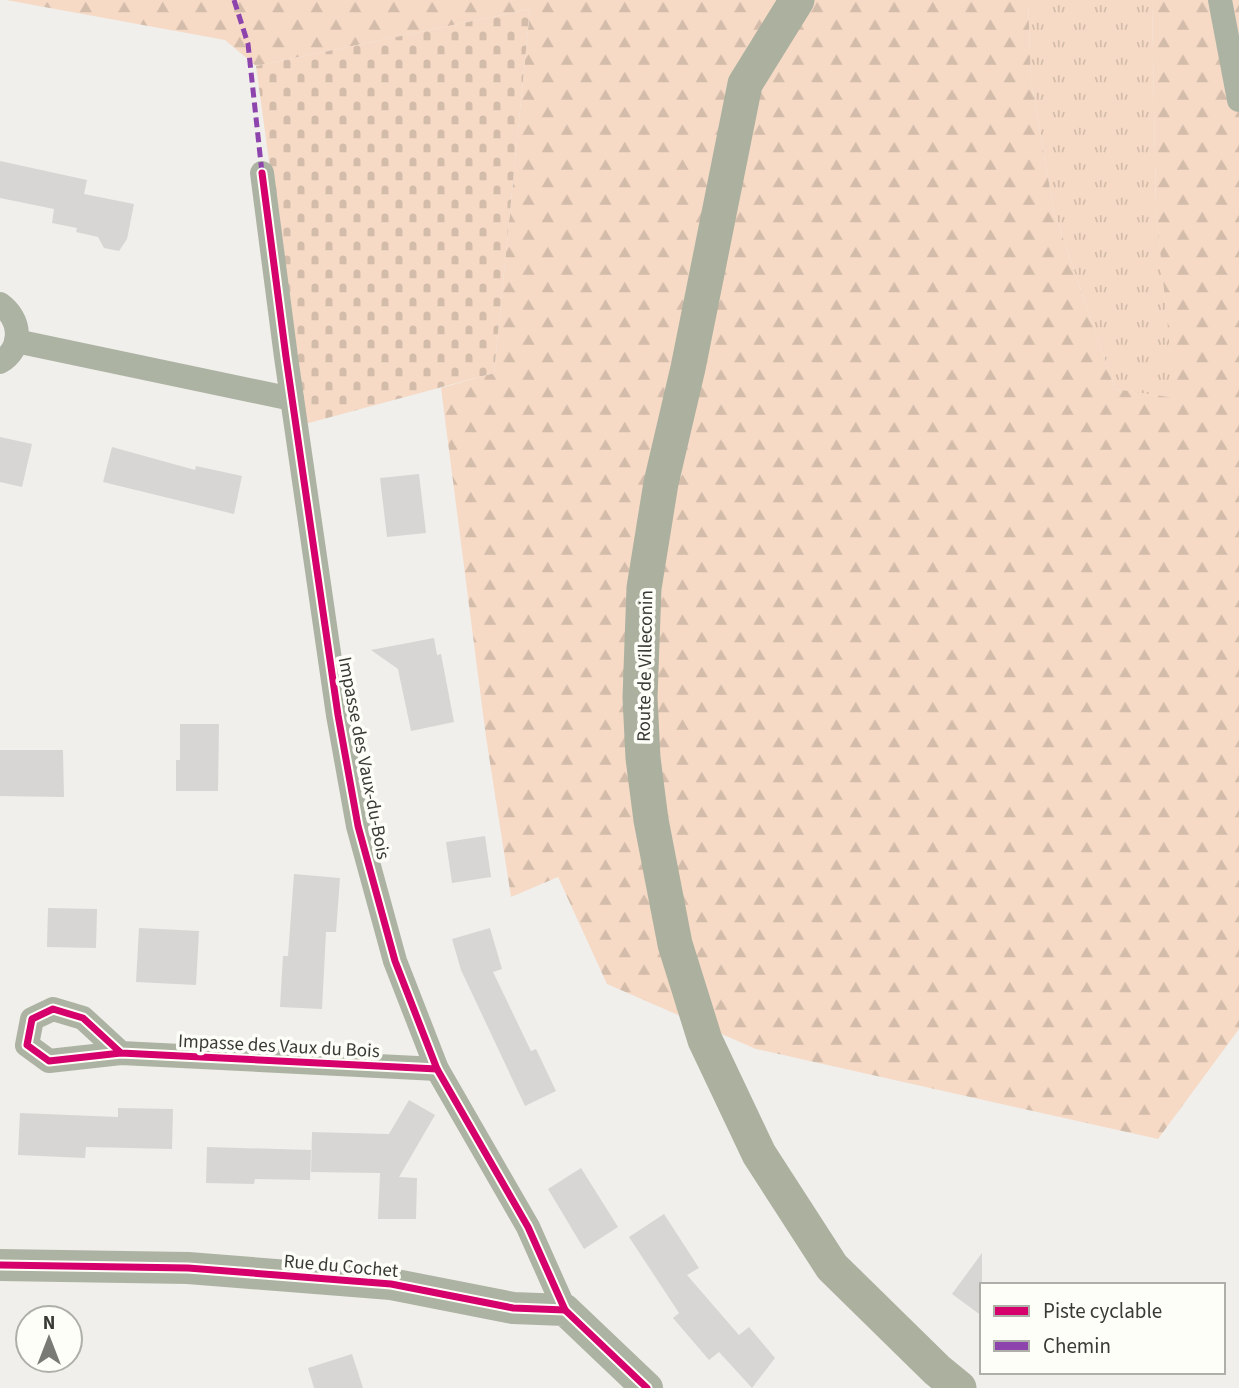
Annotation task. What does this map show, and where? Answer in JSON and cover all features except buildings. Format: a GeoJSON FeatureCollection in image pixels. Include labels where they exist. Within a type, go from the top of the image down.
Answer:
{"type":"FeatureCollection","features":[{"type":"Feature","properties":{"kind":"main road","name":"Route de Villeconin"},"geometry":{"type":"LineString","coordinates":[[797,0],[746,84],[688,368],[661,483],[644,588],[640,697],[643,758],[651,820],[675,944],[705,1040],[759,1154],[832,1266],[937,1370],[959,1388]]}},
{"type":"Feature","properties":{"kind":"street"},"geometry":{"type":"LineString","coordinates":[[1220,0],[1239,100]]}},
{"type":"Feature","properties":{"kind":"street","name":"Impasse des Vaux-du-Bois"},"geometry":{"type":"LineString","coordinates":[[262,173],[338,715],[358,826],[395,961],[437,1069],[528,1227],[565,1310]]}},
{"type":"Feature","properties":{"kind":"street"},"geometry":{"type":"LineString","coordinates":[[0,304],[10,311],[18,330],[12,352],[0,362]]}},
{"type":"Feature","properties":{"kind":"street"},"geometry":{"type":"LineString","coordinates":[[16,341],[292,398]]}},
{"type":"Feature","properties":{"kind":"street","name":"Impasse des Vaux du Bois"},"geometry":{"type":"LineString","coordinates":[[121,1053],[437,1069]]}},
{"type":"Feature","properties":{"kind":"street","name":"Rue du Cochet"},"geometry":{"type":"LineString","coordinates":[[0,1265],[188,1268],[391,1284],[513,1308],[565,1310]]}},
{"type":"Feature","properties":{"kind":"street"},"geometry":{"type":"LineString","coordinates":[[565,1310],[647,1388]]}},
{"type":"Feature","properties":{"kind":"green space"},"geometry":{"type":"Polygon","coordinates":[[[6,0],[1028,0],[1031,80],[1054,212],[1115,389],[1175,398],[1156,210],[1152,0],[1239,0],[1239,1029],[1158,1139],[756,1049],[607,984],[558,877],[511,897],[486,737],[441,388],[494,373],[530,9],[256,66],[225,40],[6,0]]]}},
{"type":"Feature","properties":{"kind":"green space"},"geometry":{"type":"Polygon","coordinates":[[[1028,0],[1152,0],[1156,210],[1176,399],[1115,389],[1054,212],[1031,80],[1028,0]]]}},
{"type":"Feature","properties":{"kind":"green space"},"geometry":{"type":"Polygon","coordinates":[[[530,9],[494,373],[305,424],[256,66],[530,9]]]}},
{"type":"Feature","properties":{"kind":"marked path"},"geometry":{"type":"LineString","coordinates":[[234,0],[248,44],[262,173]]}},
{"type":"Feature","properties":{"kind":"cycle path"},"geometry":{"type":"LineString","coordinates":[[262,173],[338,715],[358,826],[395,961],[437,1069],[528,1227],[565,1310],[647,1388]]}},
{"type":"Feature","properties":{"kind":"cycle path"},"geometry":{"type":"LineString","coordinates":[[121,1053],[49,1061],[27,1045],[32,1019],[53,1009],[83,1018],[121,1053],[437,1069]]}},
{"type":"Feature","properties":{"kind":"cycle path"},"geometry":{"type":"LineString","coordinates":[[0,1265],[188,1268],[391,1284],[513,1308],[565,1310]]}}]}
